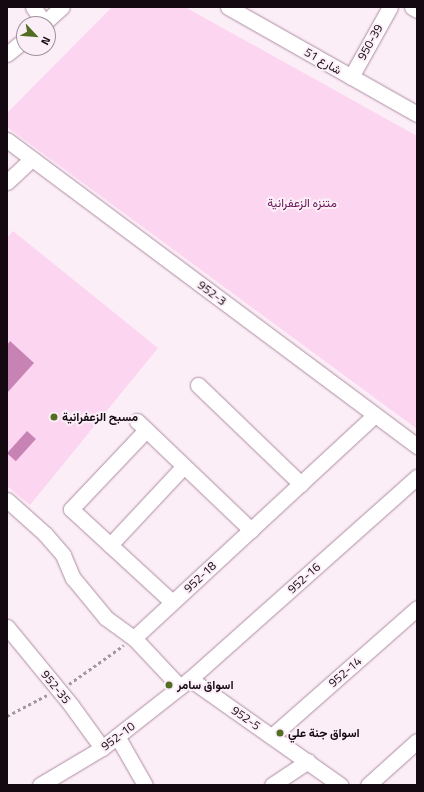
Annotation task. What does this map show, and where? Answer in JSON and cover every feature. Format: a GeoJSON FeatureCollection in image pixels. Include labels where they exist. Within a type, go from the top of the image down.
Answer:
{"type":"FeatureCollection","features":[{"type":"Feature","properties":{"kind":"street"},"geometry":{"type":"LineString","coordinates":[[33,7],[39,16]]}},
{"type":"Feature","properties":{"kind":"street"},"geometry":{"type":"LineString","coordinates":[[51,16],[62,7]]}},
{"type":"Feature","properties":{"kind":"street","name":"شارع 51"},"geometry":{"type":"LineString","coordinates":[[228,7],[417,114]]}},
{"type":"Feature","properties":{"kind":"street","name":"950-39"},"geometry":{"type":"LineString","coordinates":[[351,77],[390,7]]}},
{"type":"Feature","properties":{"kind":"street"},"geometry":{"type":"LineString","coordinates":[[412,7],[417,10]]}},
{"type":"Feature","properties":{"kind":"street"},"geometry":{"type":"LineString","coordinates":[[7,54],[16,47]]}},
{"type":"Feature","properties":{"kind":"street","name":"952-3"},"geometry":{"type":"LineString","coordinates":[[7,140],[417,446]]}},
{"type":"Feature","properties":{"kind":"street"},"geometry":{"type":"LineString","coordinates":[[7,182],[32,159]]}},
{"type":"Feature","properties":{"kind":"street"},"geometry":{"type":"LineString","coordinates":[[198,385],[301,484]]}},
{"type":"Feature","properties":{"kind":"street","name":"952-18"},"geometry":{"type":"LineString","coordinates":[[134,638],[375,415]]}},
{"type":"Feature","properties":{"kind":"street"},"geometry":{"type":"LineString","coordinates":[[172,602],[71,509],[141,425],[251,530]]}},
{"type":"Feature","properties":{"kind":"street"},"geometry":{"type":"LineString","coordinates":[[110,545],[184,466]]}},
{"type":"Feature","properties":{"kind":"street","name":"952-16"},"geometry":{"type":"LineString","coordinates":[[185,683],[417,477]]}},
{"type":"Feature","properties":{"kind":"street","name":"952-5"},"geometry":{"type":"LineString","coordinates":[[7,500],[45,534],[63,555],[73,578],[106,618],[134,638],[185,683],[272,736],[340,785]]}},
{"type":"Feature","properties":{"kind":"street","name":"952-14"},"geometry":{"type":"LineString","coordinates":[[272,736],[417,608]]}},
{"type":"Feature","properties":{"kind":"street","name":"952-35"},"geometry":{"type":"LineString","coordinates":[[10,637],[60,691],[102,748]]}},
{"type":"Feature","properties":{"kind":"street","name":"952-10"},"geometry":{"type":"LineString","coordinates":[[40,785],[102,748],[185,683]]}},
{"type":"Feature","properties":{"kind":"street"},"geometry":{"type":"LineString","coordinates":[[117,736],[145,785]]}},
{"type":"Feature","properties":{"kind":"street"},"geometry":{"type":"LineString","coordinates":[[368,785],[417,741]]}},
{"type":"Feature","properties":{"kind":"street"},"geometry":{"type":"LineString","coordinates":[[272,785],[308,761]]}},
{"type":"Feature","properties":{"kind":"path"},"geometry":{"type":"LineString","coordinates":[[7,716],[38,697],[60,691],[134,638]]}},
{"type":"Feature","properties":{"kind":"green space","name":"متنزه الزعفرانية"},"geometry":{"type":"Polygon","coordinates":[[[112,7],[185,7],[417,136],[417,429],[7,127],[7,113],[112,7]]]}},
{"type":"Feature","properties":{"kind":"green space","name":"مسبح الزعفرانية"},"geometry":{"type":"Polygon","coordinates":[[[13,231],[158,348],[30,505],[7,486],[7,238],[13,231]]]}},
{"type":"Feature","properties":{"kind":"shaded area"},"geometry":{"type":"Polygon","coordinates":[[[10,341],[34,363],[7,393],[7,345],[10,341]]]}},
{"type":"Feature","properties":{"kind":"shaded area"},"geometry":{"type":"Polygon","coordinates":[[[27,431],[36,439],[16,461],[7,453],[27,431]]]}},
{"type":"Feature","properties":{"kind":"place","name":"مسبح الزعفرانية"},"geometry":{"type":"Point","coordinates":[54,417]}},
{"type":"Feature","properties":{"kind":"place","name":"اسواق سامر"},"geometry":{"type":"Point","coordinates":[169,685]}},
{"type":"Feature","properties":{"kind":"place","name":"اسواق جنة علي"},"geometry":{"type":"Point","coordinates":[280,733]}}]}
